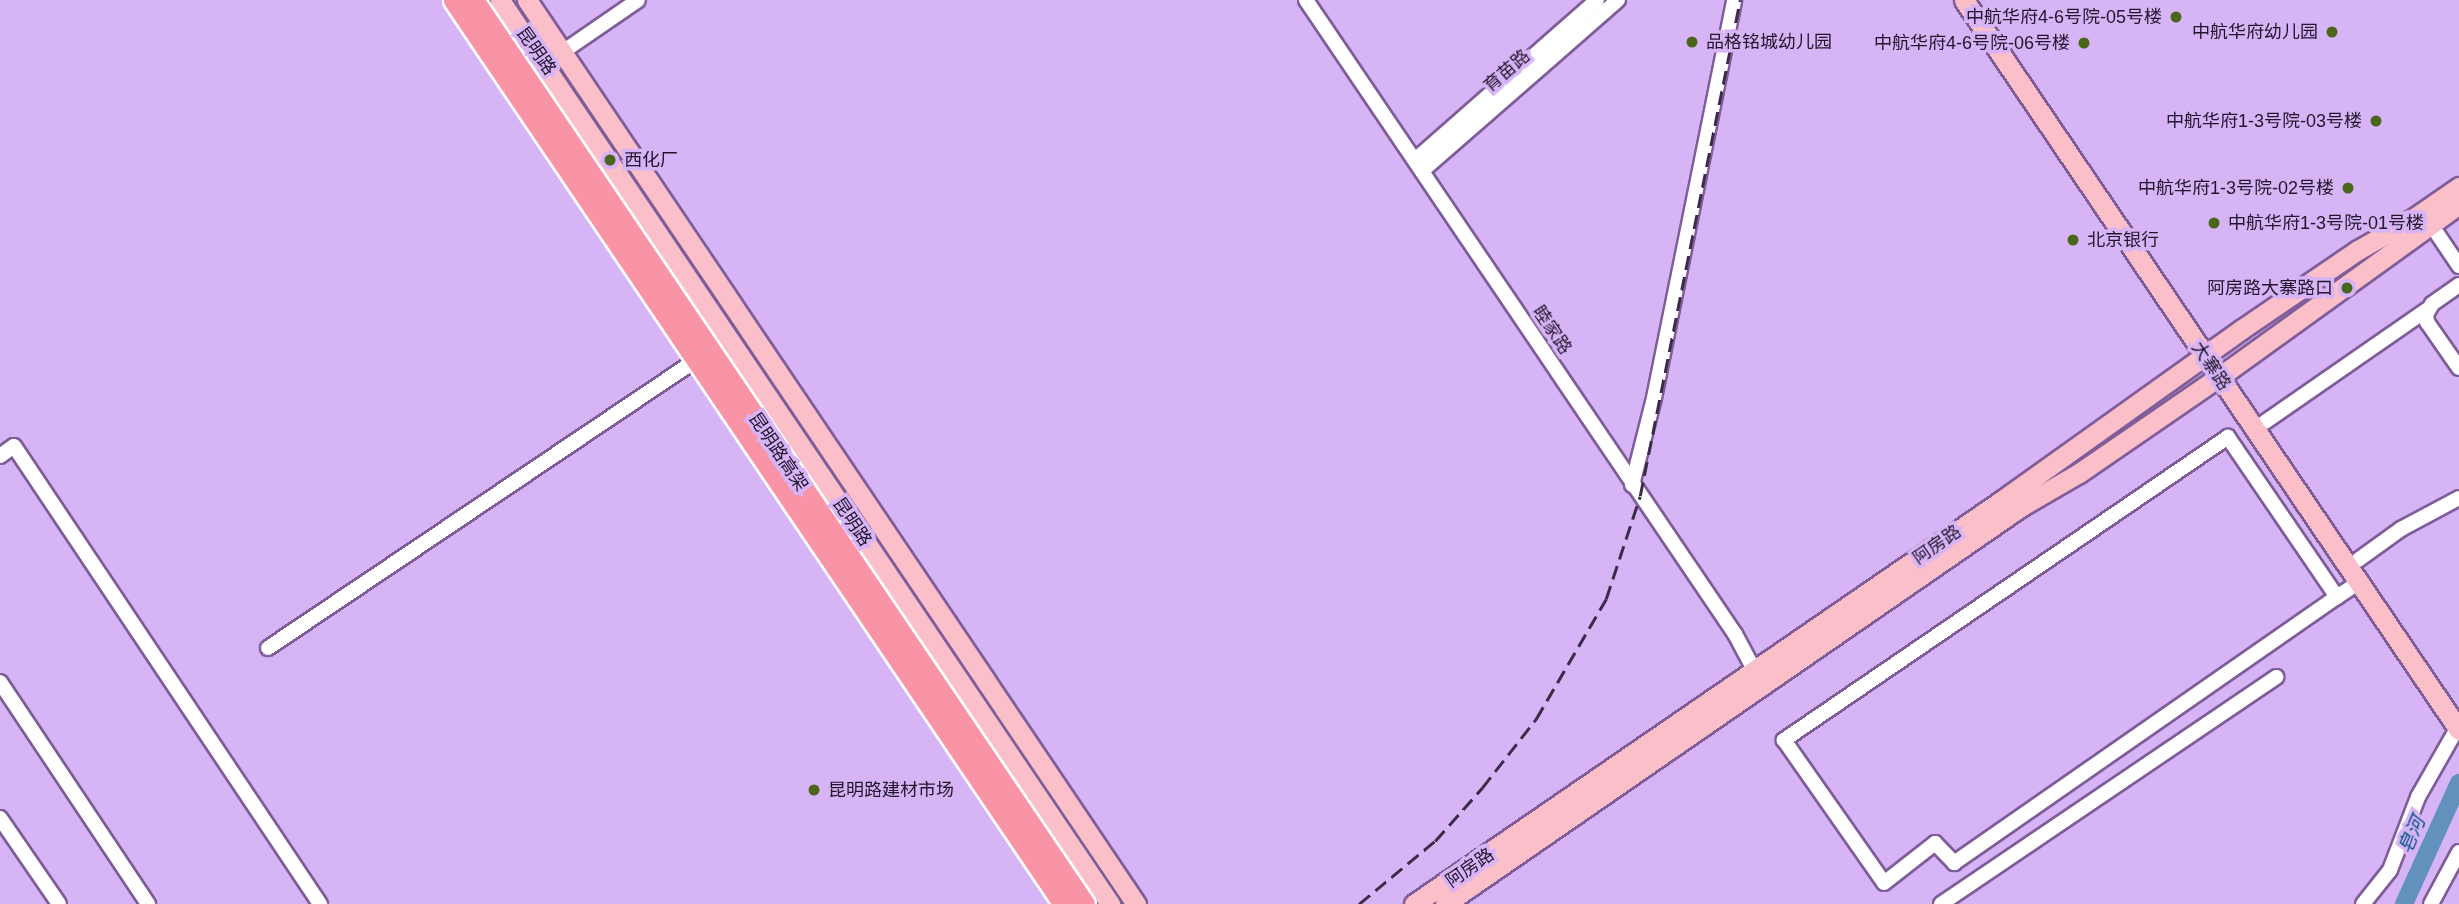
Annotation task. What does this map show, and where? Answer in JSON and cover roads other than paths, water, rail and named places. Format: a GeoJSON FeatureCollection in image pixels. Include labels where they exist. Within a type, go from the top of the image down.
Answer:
{"type":"FeatureCollection","features":[{"type":"Feature","properties":{"kind":"highway","name":"昆明路高架"},"geometry":{"type":"LineString","coordinates":[[454,0],[1064,904]]}},
{"type":"Feature","properties":{"kind":"highway","name":"昆明路高架"},"geometry":{"type":"LineString","coordinates":[[473,0],[1084,904]]}},
{"type":"Feature","properties":{"kind":"main road","name":"昆明路"},"geometry":{"type":"LineString","coordinates":[[500,0],[1110,904]]}},
{"type":"Feature","properties":{"kind":"main road","name":"昆明路"},"geometry":{"type":"LineString","coordinates":[[527,0],[1136,904]]}},
{"type":"Feature","properties":{"kind":"main road","name":"大寨路"},"geometry":{"type":"LineString","coordinates":[[1964,0],[2224,374],[2358,583],[2459,723]]}},
{"type":"Feature","properties":{"kind":"main road","name":"大寨路"},"geometry":{"type":"LineString","coordinates":[[1979,0],[2208,352]]}},
{"type":"Feature","properties":{"kind":"main road","name":"阿房路"},"geometry":{"type":"LineString","coordinates":[[1445,904],[2117,416],[2358,250],[2414,218],[2459,187]]}},
{"type":"Feature","properties":{"kind":"main road","name":"阿房路"},"geometry":{"type":"LineString","coordinates":[[1414,904],[2022,506],[2079,473],[2347,288],[2430,223],[2459,205]]}},
{"type":"Feature","properties":{"kind":"main road","name":"大寨路"},"geometry":{"type":"LineString","coordinates":[[2224,374],[2264,422],[2358,560],[2459,723]]}},
{"type":"Feature","properties":{"kind":"main road"},"geometry":{"type":"LineString","coordinates":[[2117,416],[2131,437]]}},
{"type":"Feature","properties":{"kind":"street"},"geometry":{"type":"LineString","coordinates":[[562,53],[638,0]]}},
{"type":"Feature","properties":{"kind":"street","name":"睦家路"},"geometry":{"type":"LineString","coordinates":[[1306,0],[1735,634],[1759,677]]}},
{"type":"Feature","properties":{"kind":"street","name":"育苗路"},"geometry":{"type":"LineString","coordinates":[[1418,165],[1597,0]]}},
{"type":"Feature","properties":{"kind":"street","name":"育苗路"},"geometry":{"type":"LineString","coordinates":[[1418,165],[1618,0]]}},
{"type":"Feature","properties":{"kind":"street"},"geometry":{"type":"LineString","coordinates":[[1632,485],[1654,398],[1734,0]]}},
{"type":"Feature","properties":{"kind":"street"},"geometry":{"type":"LineString","coordinates":[[2430,223],[2459,266]]}},
{"type":"Feature","properties":{"kind":"street"},"geometry":{"type":"LineString","coordinates":[[2264,422],[2459,285]]}},
{"type":"Feature","properties":{"kind":"street"},"geometry":{"type":"LineString","coordinates":[[2427,310],[2427,322],[2459,368]]}},
{"type":"Feature","properties":{"kind":"street"},"geometry":{"type":"LineString","coordinates":[[268,648],[747,326]]}},
{"type":"Feature","properties":{"kind":"street"},"geometry":{"type":"LineString","coordinates":[[2337,597],[2228,438],[1784,740],[1884,883],[1935,844],[1954,863],[2358,583]]}},
{"type":"Feature","properties":{"kind":"street"},"geometry":{"type":"LineString","coordinates":[[0,456],[14,446],[320,904]]}},
{"type":"Feature","properties":{"kind":"street"},"geometry":{"type":"LineString","coordinates":[[2358,560],[2402,529],[2459,498]]}},
{"type":"Feature","properties":{"kind":"street"},"geometry":{"type":"LineString","coordinates":[[1941,904],[2276,677]]}},
{"type":"Feature","properties":{"kind":"street"},"geometry":{"type":"LineString","coordinates":[[0,682],[148,904]]}},
{"type":"Feature","properties":{"kind":"street"},"geometry":{"type":"LineString","coordinates":[[2363,904],[2390,870],[2418,797],[2459,723]]}},
{"type":"Feature","properties":{"kind":"street"},"geometry":{"type":"LineString","coordinates":[[0,818],[59,904]]}},
{"type":"Feature","properties":{"kind":"street"},"geometry":{"type":"LineString","coordinates":[[2431,904],[2459,852]]}},
{"type":"Feature","properties":{"kind":"waterway","name":"皂河"},"geometry":{"type":"LineString","coordinates":[[2404,904],[2459,783]]}},
{"type":"Feature","properties":{"kind":"railway"},"geometry":{"type":"LineString","coordinates":[[1359,904],[1435,841],[1482,788],[1536,719],[1606,599],[1640,496],[1740,0]]}},
{"type":"Feature","properties":{"kind":"place","name":"中航华府4-6号院-05号楼"},"geometry":{"type":"Point","coordinates":[2176,17]}},
{"type":"Feature","properties":{"kind":"place","name":"中航华府幼儿园"},"geometry":{"type":"Point","coordinates":[2332,32]}},
{"type":"Feature","properties":{"kind":"place","name":"品格铭城幼儿园"},"geometry":{"type":"Point","coordinates":[1692,42]}},
{"type":"Feature","properties":{"kind":"place","name":"中航华府4-6号院-06号楼"},"geometry":{"type":"Point","coordinates":[2084,43]}},
{"type":"Feature","properties":{"kind":"place","name":"中航华府1-3号院-03号楼"},"geometry":{"type":"Point","coordinates":[2376,121]}},
{"type":"Feature","properties":{"kind":"place","name":"西化厂"},"geometry":{"type":"Point","coordinates":[610,160]}},
{"type":"Feature","properties":{"kind":"place","name":"中航华府1-3号院-02号楼"},"geometry":{"type":"Point","coordinates":[2348,188]}},
{"type":"Feature","properties":{"kind":"place","name":"中航华府1-3号院-01号楼"},"geometry":{"type":"Point","coordinates":[2214,223]}},
{"type":"Feature","properties":{"kind":"place","name":"北京银行"},"geometry":{"type":"Point","coordinates":[2073,240]}},
{"type":"Feature","properties":{"kind":"place","name":"阿房路大寨路口"},"geometry":{"type":"Point","coordinates":[2347,288]}},
{"type":"Feature","properties":{"kind":"place","name":"昆明路建材市场"},"geometry":{"type":"Point","coordinates":[814,790]}}]}
